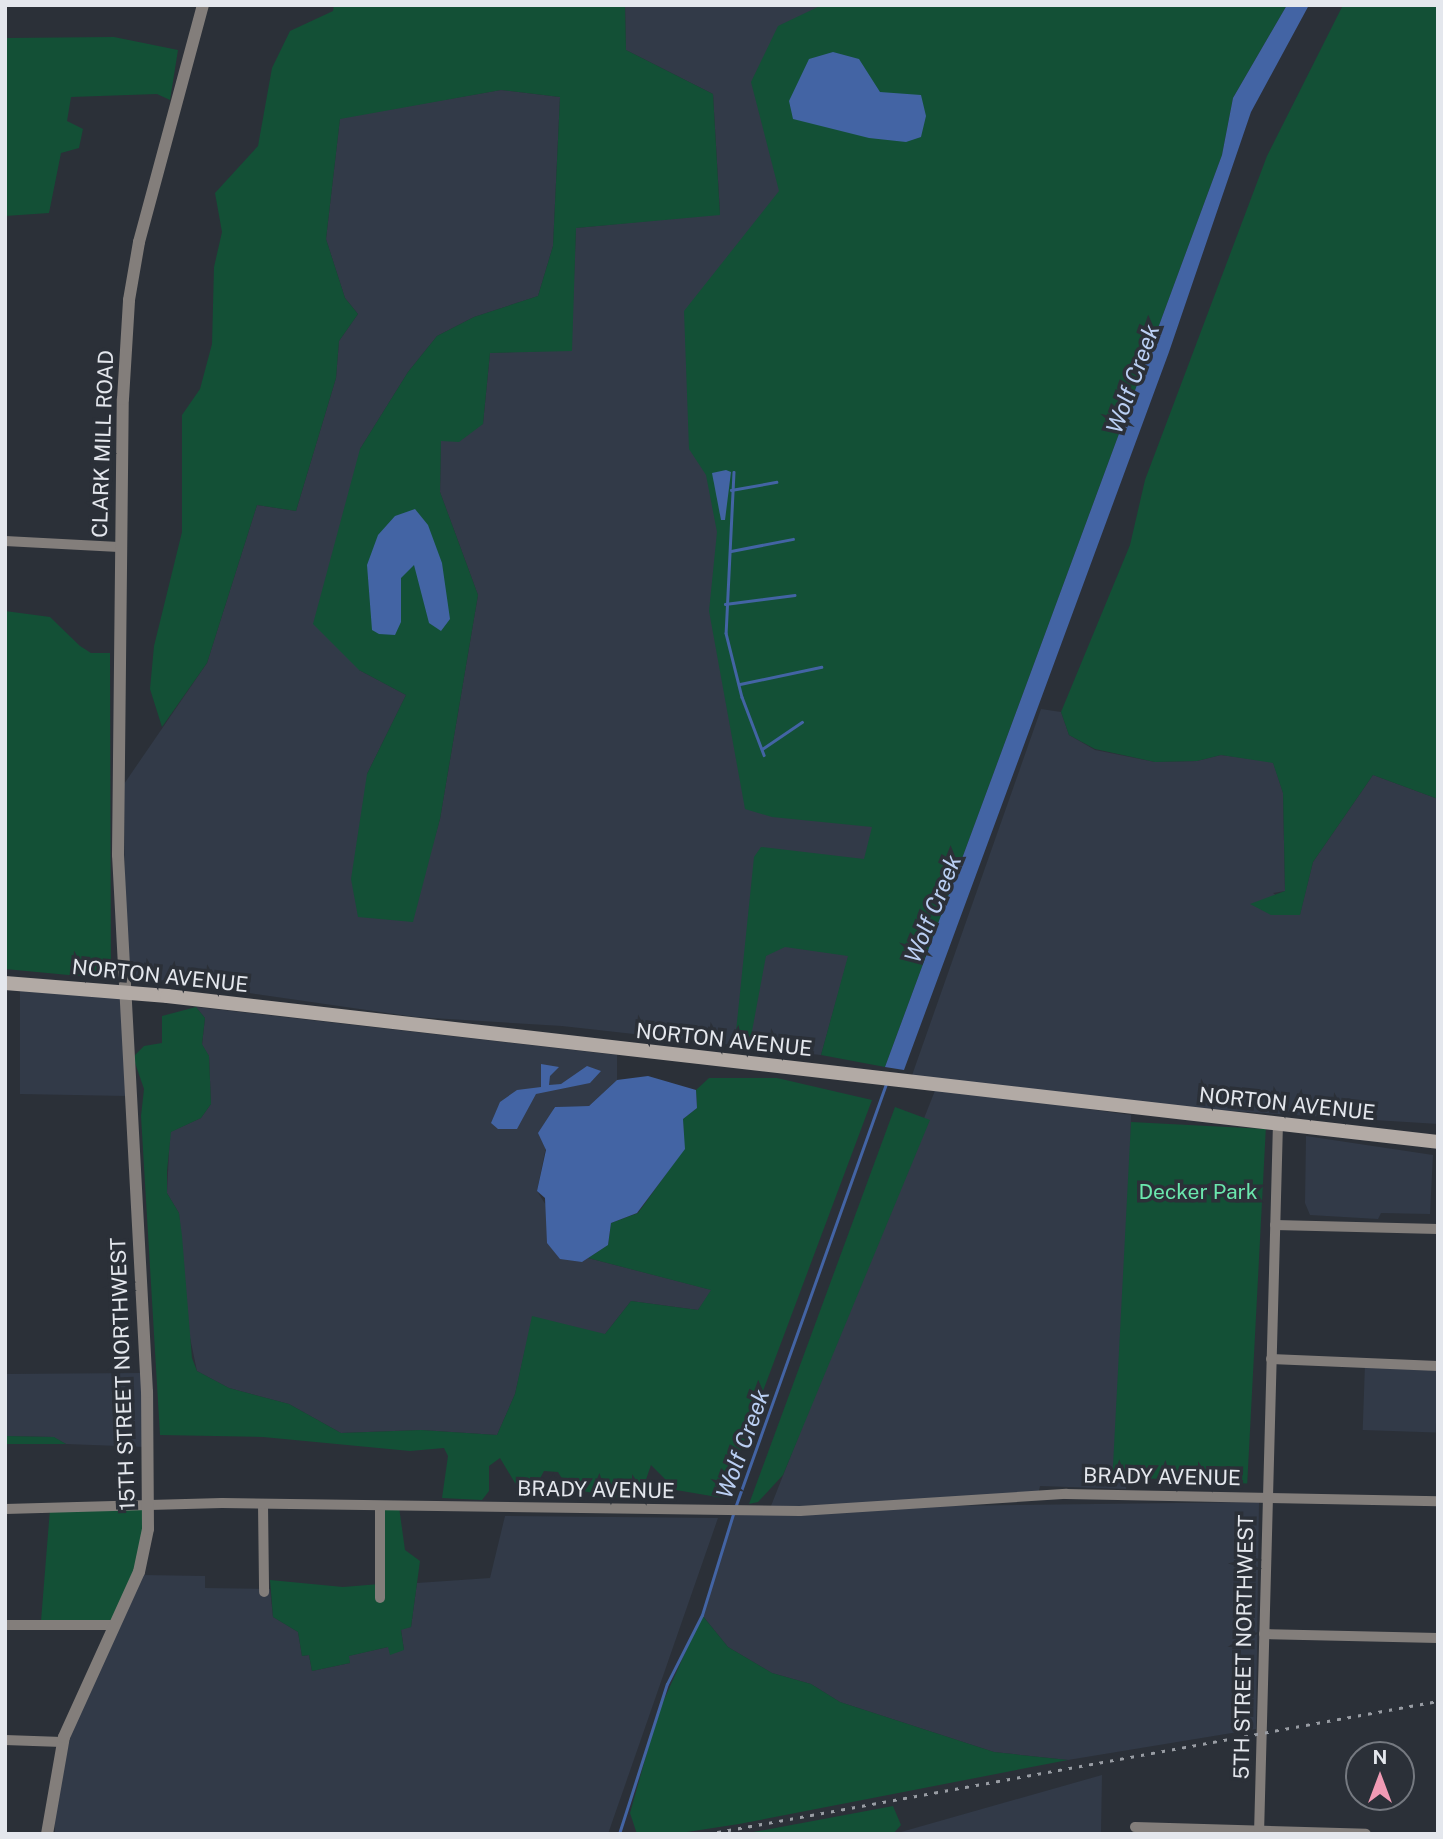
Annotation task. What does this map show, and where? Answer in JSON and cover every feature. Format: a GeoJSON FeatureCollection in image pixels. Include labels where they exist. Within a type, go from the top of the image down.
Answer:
{"type":"FeatureCollection","features":[{"type":"Feature","properties":{"kind":"main road","name":"NORTON AVENUE"},"geometry":{"type":"LineString","coordinates":[[5,983],[122,992],[1438,1142]]}},
{"type":"Feature","properties":{"kind":"street","name":"CLARK MILL ROAD"},"geometry":{"type":"LineString","coordinates":[[119,894],[119,547],[126,337],[134,270],[154,173],[203,5]]}},
{"type":"Feature","properties":{"kind":"street"},"geometry":{"type":"LineString","coordinates":[[5,541],[119,547]]}},
{"type":"Feature","properties":{"kind":"street","name":"15TH STREET NORTHWEST"},"geometry":{"type":"LineString","coordinates":[[47,1834],[62,1742],[139,1572],[149,1506],[146,1378],[122,992],[119,894]]}},
{"type":"Feature","properties":{"kind":"street","name":"5TH STREET NORTHWEST"},"geometry":{"type":"LineString","coordinates":[[1259,1832],[1278,1125]]}},
{"type":"Feature","properties":{"kind":"street"},"geometry":{"type":"LineString","coordinates":[[1275,1224],[1438,1229]]}},
{"type":"Feature","properties":{"kind":"street"},"geometry":{"type":"LineString","coordinates":[[1271,1359],[1438,1366]]}},
{"type":"Feature","properties":{"kind":"street","name":"BRADY AVENUE"},"geometry":{"type":"LineString","coordinates":[[5,1508],[263,1504],[756,1511],[1056,1494],[1438,1501]]}},
{"type":"Feature","properties":{"kind":"street"},"geometry":{"type":"LineString","coordinates":[[263,1504],[264,1592]]}},
{"type":"Feature","properties":{"kind":"street"},"geometry":{"type":"LineString","coordinates":[[380,1507],[380,1598]]}},
{"type":"Feature","properties":{"kind":"street"},"geometry":{"type":"LineString","coordinates":[[5,1625],[114,1625]]}},
{"type":"Feature","properties":{"kind":"street"},"geometry":{"type":"LineString","coordinates":[[1264,1634],[1438,1638]]}},
{"type":"Feature","properties":{"kind":"street"},"geometry":{"type":"LineString","coordinates":[[5,1740],[62,1742]]}},
{"type":"Feature","properties":{"kind":"street"},"geometry":{"type":"LineString","coordinates":[[1135,1827],[1147,1831],[1366,1834]]}},
{"type":"Feature","properties":{"kind":"shaded area"},"geometry":{"type":"Polygon","coordinates":[[[625,5],[945,5],[824,530],[845,717],[895,815],[871,876],[821,1055],[562,1026],[415,1017],[132,976],[125,948],[124,784],[207,663],[257,505],[296,511],[336,378],[339,341],[358,314],[345,298],[326,239],[340,118],[501,90],[560,97],[553,246],[538,296],[474,317],[437,336],[408,372],[360,449],[359,670],[406,695],[367,774],[426,868],[440,819],[478,595],[440,492],[441,441],[483,424],[490,353],[571,350],[576,228],[720,214],[713,94],[626,50],[625,5]]]}},
{"type":"Feature","properties":{"kind":"shaded area"},"geometry":{"type":"Polygon","coordinates":[[[1041,709],[1061,712],[1069,735],[1095,750],[1155,762],[1197,761],[1221,755],[1273,762],[1283,793],[1285,891],[1273,893],[1300,914],[1313,862],[1373,775],[1438,799],[1438,1124],[1087,1102],[910,1081],[1041,709]]]}},
{"type":"Feature","properties":{"kind":"shaded area"},"geometry":{"type":"Polygon","coordinates":[[[20,987],[120,994],[127,1096],[20,1094],[20,987]]]}},
{"type":"Feature","properties":{"kind":"shaded area"},"geometry":{"type":"Polygon","coordinates":[[[196,1007],[617,1055],[617,1080],[589,1106],[554,1107],[537,1191],[582,1262],[588,1258],[712,1290],[698,1310],[631,1301],[605,1334],[525,1350],[515,1394],[497,1435],[421,1430],[341,1433],[289,1404],[229,1388],[197,1371],[184,1309],[179,1213],[167,1193],[170,1132],[201,1118],[211,1104],[209,1056],[202,1045],[205,1018],[196,1007]]]}},
{"type":"Feature","properties":{"kind":"shaded area"},"geometry":{"type":"Polygon","coordinates":[[[936,1088],[1131,1115],[1126,1489],[1040,1486],[1038,1495],[769,1511],[936,1088]]]}},
{"type":"Feature","properties":{"kind":"shaded area"},"geometry":{"type":"Polygon","coordinates":[[[1306,1136],[1433,1155],[1430,1214],[1381,1213],[1378,1219],[1310,1215],[1305,1203],[1306,1136]]]}},
{"type":"Feature","properties":{"kind":"shaded area"},"geometry":{"type":"Polygon","coordinates":[[[1365,1364],[1438,1367],[1436,1433],[1363,1430],[1365,1364]]]}},
{"type":"Feature","properties":{"kind":"shaded area"},"geometry":{"type":"Polygon","coordinates":[[[142,1373],[146,1447],[66,1444],[53,1437],[5,1436],[5,1374],[142,1373]]]}},
{"type":"Feature","properties":{"kind":"shaded area"},"geometry":{"type":"Polygon","coordinates":[[[1259,1502],[1256,1729],[1068,1760],[994,1752],[840,1702],[811,1684],[772,1673],[728,1647],[702,1615],[733,1515],[940,1506],[1259,1502]]]}},
{"type":"Feature","properties":{"kind":"shaded area"},"geometry":{"type":"Polygon","coordinates":[[[505,1516],[718,1518],[608,1834],[55,1834],[54,1799],[72,1732],[142,1575],[205,1576],[205,1588],[270,1589],[273,1617],[298,1632],[302,1656],[309,1655],[312,1671],[350,1663],[348,1656],[388,1647],[404,1650],[401,1629],[411,1627],[417,1583],[490,1578],[505,1516]]]}},
{"type":"Feature","properties":{"kind":"shaded area"},"geometry":{"type":"Polygon","coordinates":[[[1102,1775],[1101,1834],[894,1834],[1021,1798],[1102,1775]]]}},
{"type":"Feature","properties":{"kind":"green space"},"geometry":{"type":"Polygon","coordinates":[[[334,5],[625,5],[626,50],[713,94],[720,215],[576,228],[572,351],[490,353],[483,424],[459,442],[441,441],[440,492],[478,595],[440,819],[413,922],[358,917],[351,879],[367,774],[406,695],[359,670],[313,624],[360,449],[408,372],[437,336],[474,317],[538,296],[553,246],[560,97],[501,90],[340,119],[326,239],[345,298],[358,314],[339,341],[336,378],[296,511],[257,505],[207,663],[162,727],[150,689],[154,646],[182,532],[182,415],[200,389],[212,344],[214,267],[222,232],[215,193],[258,146],[272,68],[290,31],[333,11],[334,5]]]}},
{"type":"Feature","properties":{"kind":"green space"},"geometry":{"type":"Polygon","coordinates":[[[822,5],[1287,5],[1233,98],[1222,155],[885,1067],[821,1055],[848,956],[785,947],[766,956],[750,1042],[735,1041],[754,857],[761,847],[864,859],[872,827],[772,817],[745,809],[709,611],[717,532],[706,475],[689,449],[684,311],[779,191],[751,82],[778,26],[822,5]]]}},
{"type":"Feature","properties":{"kind":"green space"},"geometry":{"type":"Polygon","coordinates":[[[1343,5],[1438,5],[1438,799],[1373,775],[1313,862],[1300,915],[1271,915],[1250,904],[1285,891],[1283,793],[1273,763],[1221,755],[1197,761],[1155,762],[1095,749],[1069,735],[1061,712],[1130,545],[1145,480],[1267,156],[1343,5]]]}},
{"type":"Feature","properties":{"kind":"green space"},"geometry":{"type":"Polygon","coordinates":[[[5,32],[7,38],[114,37],[178,50],[170,100],[157,94],[71,97],[67,121],[83,129],[79,148],[61,153],[49,213],[5,216],[5,32]]]}},
{"type":"Feature","properties":{"kind":"green space"},"geometry":{"type":"Polygon","coordinates":[[[5,611],[50,617],[91,653],[110,653],[111,979],[5,969],[5,611]]]}},
{"type":"Feature","properties":{"kind":"green space"},"geometry":{"type":"Polygon","coordinates":[[[196,1007],[205,1018],[202,1044],[209,1056],[211,1104],[201,1118],[171,1132],[167,1171],[167,1193],[179,1213],[192,1358],[197,1371],[229,1388],[289,1404],[341,1433],[421,1430],[497,1435],[515,1394],[532,1316],[605,1334],[631,1301],[698,1310],[711,1290],[588,1258],[608,1245],[611,1223],[638,1213],[684,1149],[683,1119],[697,1108],[696,1090],[709,1078],[777,1078],[872,1100],[723,1498],[676,1490],[651,1465],[641,1494],[629,1500],[583,1491],[564,1482],[558,1472],[544,1471],[537,1484],[524,1488],[515,1483],[500,1458],[489,1466],[489,1491],[482,1500],[442,1498],[448,1456],[444,1448],[410,1451],[263,1437],[160,1435],[141,1116],[144,1089],[133,1057],[144,1046],[162,1043],[162,1016],[196,1007]]]}},
{"type":"Feature","properties":{"kind":"green space"},"geometry":{"type":"Polygon","coordinates":[[[895,1107],[930,1120],[783,1475],[758,1502],[749,1504],[895,1107]]]}},
{"type":"Feature","properties":{"kind":"green space","name":"Decker Park"},"geometry":{"type":"Polygon","coordinates":[[[1131,1122],[1266,1129],[1247,1484],[1112,1477],[1131,1122]]]}},
{"type":"Feature","properties":{"kind":"green space"},"geometry":{"type":"Polygon","coordinates":[[[5,1436],[54,1437],[66,1444],[5,1444],[5,1436]]]}},
{"type":"Feature","properties":{"kind":"green space"},"geometry":{"type":"Polygon","coordinates":[[[380,1507],[399,1507],[405,1550],[420,1561],[411,1627],[401,1630],[404,1650],[390,1655],[388,1647],[349,1656],[350,1663],[312,1671],[309,1655],[302,1656],[298,1632],[273,1617],[270,1580],[343,1587],[380,1584],[380,1507]]]}},
{"type":"Feature","properties":{"kind":"green space"},"geometry":{"type":"Polygon","coordinates":[[[50,1509],[146,1509],[141,1553],[114,1623],[41,1621],[50,1509]]]}},
{"type":"Feature","properties":{"kind":"green space"},"geometry":{"type":"Polygon","coordinates":[[[702,1615],[728,1647],[772,1673],[811,1684],[840,1702],[994,1752],[1068,1760],[739,1824],[674,1834],[637,1834],[630,1813],[658,1713],[702,1615]]]}},
{"type":"Feature","properties":{"kind":"green space"},"geometry":{"type":"Polygon","coordinates":[[[893,1806],[901,1825],[893,1834],[743,1834],[893,1806]]]}},
{"type":"Feature","properties":{"kind":"water"},"geometry":{"type":"Polygon","coordinates":[[[1287,5],[1309,5],[1251,112],[1169,352],[904,1070],[885,1067],[1222,155],[1233,98],[1287,5]]]}},
{"type":"Feature","properties":{"kind":"water"},"geometry":{"type":"Polygon","coordinates":[[[833,52],[859,59],[880,92],[921,95],[926,116],[921,137],[906,142],[869,138],[793,119],[789,101],[809,59],[833,52]]]}},
{"type":"Feature","properties":{"kind":"water"},"geometry":{"type":"Polygon","coordinates":[[[726,470],[731,472],[725,520],[721,520],[712,473],[726,470]]]}},
{"type":"Feature","properties":{"kind":"water"},"geometry":{"type":"Polygon","coordinates":[[[415,509],[428,525],[442,563],[450,619],[441,631],[429,623],[414,565],[401,578],[401,622],[395,635],[379,634],[372,630],[367,565],[378,535],[395,516],[415,509]]]}},
{"type":"Feature","properties":{"kind":"water"},"geometry":{"type":"Polygon","coordinates":[[[541,1064],[559,1067],[550,1076],[549,1085],[561,1084],[587,1066],[601,1071],[590,1083],[536,1094],[517,1129],[498,1129],[491,1123],[500,1102],[517,1090],[541,1087],[541,1064]]]}},
{"type":"Feature","properties":{"kind":"water"},"geometry":{"type":"Polygon","coordinates":[[[648,1076],[696,1090],[697,1108],[683,1119],[685,1149],[637,1213],[611,1223],[608,1245],[582,1262],[560,1259],[547,1243],[545,1198],[537,1191],[546,1150],[538,1133],[555,1107],[589,1106],[617,1080],[648,1076]]]}},
{"type":"Feature","properties":{"kind":"waterway"},"geometry":{"type":"LineString","coordinates":[[734,472],[726,633],[742,697],[764,755]]}},
{"type":"Feature","properties":{"kind":"waterway"},"geometry":{"type":"LineString","coordinates":[[731,490],[776,482]]}},
{"type":"Feature","properties":{"kind":"waterway"},"geometry":{"type":"LineString","coordinates":[[731,551],[793,539]]}},
{"type":"Feature","properties":{"kind":"waterway"},"geometry":{"type":"LineString","coordinates":[[725,604],[794,595]]}},
{"type":"Feature","properties":{"kind":"waterway"},"geometry":{"type":"LineString","coordinates":[[740,684],[821,667]]}},
{"type":"Feature","properties":{"kind":"waterway"},"geometry":{"type":"LineString","coordinates":[[762,749],[802,722]]}},
{"type":"Feature","properties":{"kind":"waterway","name":"Wolf Creek"},"geometry":{"type":"LineString","coordinates":[[735,1508],[887,1082]]}},
{"type":"Feature","properties":{"kind":"waterway","name":"Wolf Creek"},"geometry":{"type":"LineString","coordinates":[[619,1834],[667,1684],[702,1615],[733,1514]]}},
{"type":"Feature","properties":{"kind":"railway"},"geometry":{"type":"LineString","coordinates":[[707,1834],[1438,1701]]}}]}
